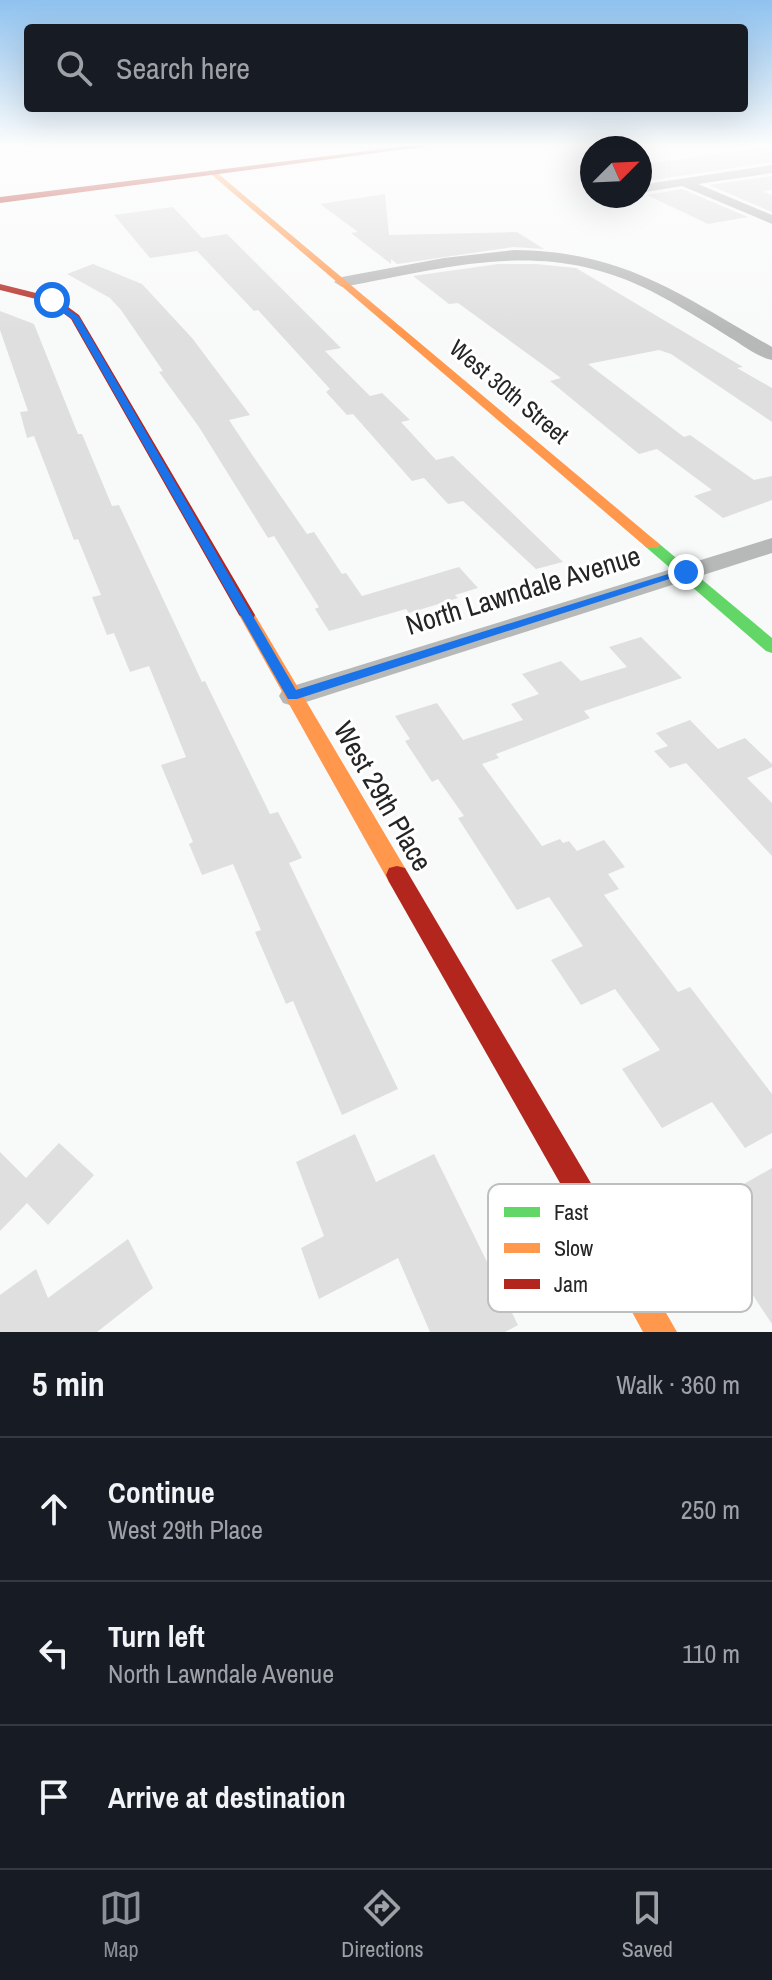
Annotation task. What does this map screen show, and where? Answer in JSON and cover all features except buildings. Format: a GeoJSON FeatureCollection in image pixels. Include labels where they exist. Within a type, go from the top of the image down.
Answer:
{"type":"FeatureCollection","features":[{"type":"Feature","properties":{"kind":"street","name":"West 30th Street"},"geometry":{"type":"LineString","coordinates":[[254,206],[772,647]]}},
{"type":"Feature","properties":{"kind":"street"},"geometry":{"type":"LineString","coordinates":[[740,206],[772,220]]}},
{"type":"Feature","properties":{"kind":"street"},"geometry":{"type":"LineString","coordinates":[[342,282],[499,257],[570,258],[610,267],[636,278],[772,355]]}},
{"type":"Feature","properties":{"kind":"street","name":"West 29th Place"},"geometry":{"type":"LineString","coordinates":[[0,287],[52,300],[75,317],[575,1184]]}},
{"type":"Feature","properties":{"kind":"street","name":"North Lawndale Avenue"},"geometry":{"type":"LineString","coordinates":[[293,696],[772,545]]}},
{"type":"Feature","properties":{"kind":"street","name":"West 29th Place"},"geometry":{"type":"LineString","coordinates":[[649,1312],[661,1332]]}},
{"type":"Feature","properties":{"kind":"traffic: fast"},"geometry":{"type":"LineString","coordinates":[[652,545],[772,647]]}},
{"type":"Feature","properties":{"kind":"traffic: slow"},"geometry":{"type":"LineString","coordinates":[[254,206],[652,545]]}},
{"type":"Feature","properties":{"kind":"traffic: slow"},"geometry":{"type":"LineString","coordinates":[[247,615],[397,875]]}},
{"type":"Feature","properties":{"kind":"traffic: slow"},"geometry":{"type":"LineString","coordinates":[[650,1312],[661,1332]]}},
{"type":"Feature","properties":{"kind":"traffic: jam"},"geometry":{"type":"LineString","coordinates":[[0,287],[52,300],[75,317],[247,615]]}},
{"type":"Feature","properties":{"kind":"traffic: jam"},"geometry":{"type":"LineString","coordinates":[[397,875],[576,1184]]}},
{"type":"Feature","properties":{"kind":"route"},"geometry":{"type":"LineString","coordinates":[[52,300],[75,317],[293,696],[686,572]]}}]}
